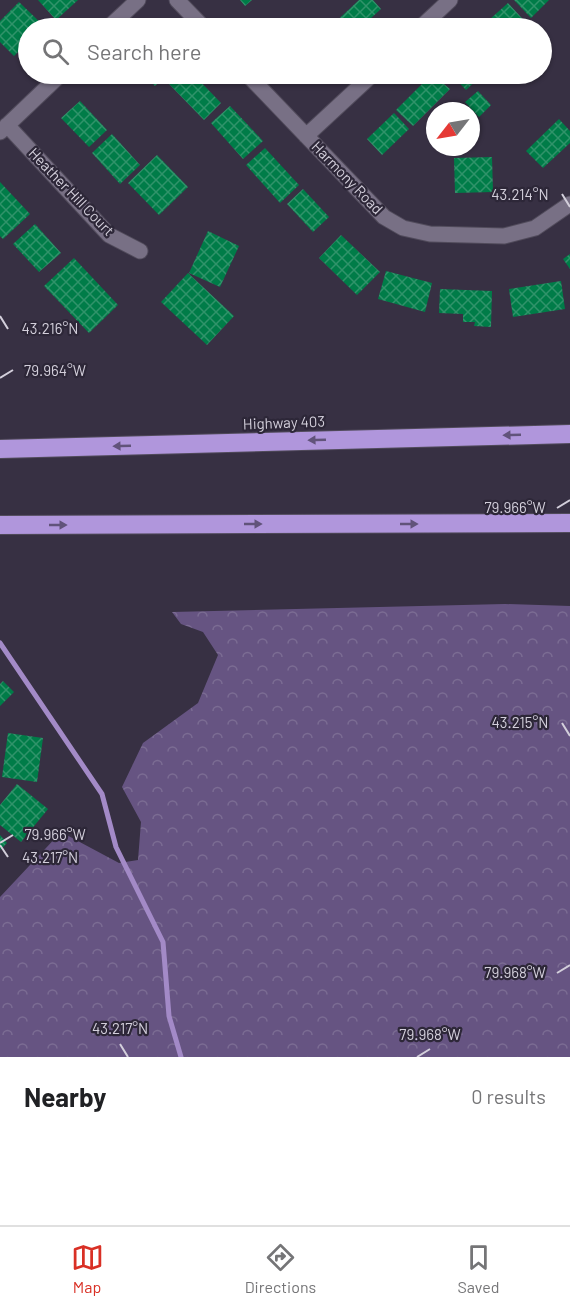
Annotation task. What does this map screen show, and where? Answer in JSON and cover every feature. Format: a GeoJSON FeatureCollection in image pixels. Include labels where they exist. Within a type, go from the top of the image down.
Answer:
{"type":"FeatureCollection","features":[{"type":"Feature","properties":{"kind":"highway","name":"Highway 403"},"geometry":{"type":"LineString","coordinates":[[0,449],[570,434]]}},
{"type":"Feature","properties":{"kind":"highway"},"geometry":{"type":"LineString","coordinates":[[0,525],[570,524]]}},
{"type":"Feature","properties":{"kind":"street"},"geometry":{"type":"LineString","coordinates":[[119,18],[138,0]]}},
{"type":"Feature","properties":{"kind":"street"},"geometry":{"type":"LineString","coordinates":[[177,0],[194,18]]}},
{"type":"Feature","properties":{"kind":"street"},"geometry":{"type":"LineString","coordinates":[[431,18],[450,0]]}},
{"type":"Feature","properties":{"kind":"street"},"geometry":{"type":"LineString","coordinates":[[4,128],[50,84]]}},
{"type":"Feature","properties":{"kind":"street","name":"Harmony Road"},"geometry":{"type":"LineString","coordinates":[[257,84],[384,217],[403,228],[430,234],[504,236],[535,228],[570,204]]}},
{"type":"Feature","properties":{"kind":"street"},"geometry":{"type":"LineString","coordinates":[[306,136],[362,84]]}},
{"type":"Feature","properties":{"kind":"street","name":"Heather Hill Court"},"geometry":{"type":"LineString","coordinates":[[4,128],[109,235],[140,251]]}},
{"type":"Feature","properties":{"kind":"green space"},"geometry":{"type":"Polygon","coordinates":[[[505,604],[570,606],[570,1057],[0,1057],[0,897],[61,832],[119,863],[138,860],[141,822],[122,787],[143,743],[198,703],[218,655],[203,632],[181,624],[172,612],[505,604]]]}},
{"type":"Feature","properties":{"kind":"building"},"geometry":{"type":"Polygon","coordinates":[[[38,0],[78,0],[58,18],[54,18],[38,0]]]}},
{"type":"Feature","properties":{"kind":"building"},"geometry":{"type":"Polygon","coordinates":[[[240,0],[252,0],[245,6],[240,0]]]}},
{"type":"Feature","properties":{"kind":"building"},"geometry":{"type":"Polygon","coordinates":[[[359,0],[373,0],[381,9],[371,18],[340,18],[359,0]]]}},
{"type":"Feature","properties":{"kind":"building"},"geometry":{"type":"Polygon","coordinates":[[[514,0],[549,0],[531,18],[514,0]]]}},
{"type":"Feature","properties":{"kind":"building"},"geometry":{"type":"Polygon","coordinates":[[[19,2],[36,18],[18,18],[18,52],[14,56],[0,42],[0,21],[19,2]]]}},
{"type":"Feature","properties":{"kind":"building"},"geometry":{"type":"Polygon","coordinates":[[[508,3],[522,18],[491,18],[508,3]]]}},
{"type":"Feature","properties":{"kind":"building"},"geometry":{"type":"Polygon","coordinates":[[[169,84],[203,84],[221,103],[204,120],[169,84]]]}},
{"type":"Feature","properties":{"kind":"building"},"geometry":{"type":"Polygon","coordinates":[[[422,84],[444,84],[450,89],[437,102],[426,102],[426,113],[413,126],[396,110],[422,84]]]}},
{"type":"Feature","properties":{"kind":"building"},"geometry":{"type":"Polygon","coordinates":[[[460,84],[472,84],[466,90],[460,84]]]}},
{"type":"Feature","properties":{"kind":"building"},"geometry":{"type":"Polygon","coordinates":[[[478,91],[491,105],[480,116],[480,102],[465,102],[478,91]]]}},
{"type":"Feature","properties":{"kind":"building"},"geometry":{"type":"Polygon","coordinates":[[[80,101],[107,130],[89,147],[61,118],[80,101]]]}},
{"type":"Feature","properties":{"kind":"building"},"geometry":{"type":"Polygon","coordinates":[[[230,106],[263,141],[243,159],[211,123],[230,106]]]}},
{"type":"Feature","properties":{"kind":"building"},"geometry":{"type":"Polygon","coordinates":[[[394,113],[409,129],[382,155],[367,139],[394,113]]]}},
{"type":"Feature","properties":{"kind":"building"},"geometry":{"type":"Polygon","coordinates":[[[559,119],[570,131],[570,143],[543,168],[526,151],[559,119]]]}},
{"type":"Feature","properties":{"kind":"building"},"geometry":{"type":"Polygon","coordinates":[[[112,134],[140,165],[120,184],[92,153],[112,134]]]}},
{"type":"Feature","properties":{"kind":"building"},"geometry":{"type":"Polygon","coordinates":[[[265,148],[299,185],[280,203],[246,165],[265,148]]]}},
{"type":"Feature","properties":{"kind":"building"},"geometry":{"type":"Polygon","coordinates":[[[157,155],[188,187],[159,215],[128,183],[157,155]]]}},
{"type":"Feature","properties":{"kind":"building"},"geometry":{"type":"Polygon","coordinates":[[[492,157],[493,192],[455,193],[454,158],[492,157]]]}},
{"type":"Feature","properties":{"kind":"building"},"geometry":{"type":"Polygon","coordinates":[[[0,182],[30,214],[3,239],[0,236],[0,182]]]}},
{"type":"Feature","properties":{"kind":"building"},"geometry":{"type":"Polygon","coordinates":[[[303,189],[329,217],[313,232],[287,204],[303,189]]]}},
{"type":"Feature","properties":{"kind":"building"},"geometry":{"type":"Polygon","coordinates":[[[35,224],[61,253],[39,272],[13,244],[35,224]]]}},
{"type":"Feature","properties":{"kind":"building"},"geometry":{"type":"Polygon","coordinates":[[[208,231],[239,246],[220,287],[189,273],[208,231]]]}},
{"type":"Feature","properties":{"kind":"building"},"geometry":{"type":"Polygon","coordinates":[[[341,235],[380,272],[357,295],[319,258],[341,235]]]}},
{"type":"Feature","properties":{"kind":"building"},"geometry":{"type":"Polygon","coordinates":[[[570,254],[570,269],[563,259],[570,254]]]}},
{"type":"Feature","properties":{"kind":"building"},"geometry":{"type":"Polygon","coordinates":[[[74,258],[118,305],[89,333],[44,286],[74,258]]]}},
{"type":"Feature","properties":{"kind":"building"},"geometry":{"type":"Polygon","coordinates":[[[386,271],[432,283],[425,312],[378,299],[386,271]]]}},
{"type":"Feature","properties":{"kind":"building"},"geometry":{"type":"Polygon","coordinates":[[[188,273],[234,316],[207,345],[161,302],[188,273]]]}},
{"type":"Feature","properties":{"kind":"building"},"geometry":{"type":"Polygon","coordinates":[[[561,281],[565,309],[513,317],[509,289],[561,281]]]}},
{"type":"Feature","properties":{"kind":"building"},"geometry":{"type":"Polygon","coordinates":[[[440,289],[492,291],[491,327],[474,326],[475,322],[463,322],[463,314],[439,313],[440,289]]]}},
{"type":"Feature","properties":{"kind":"building"},"geometry":{"type":"Polygon","coordinates":[[[3,681],[14,692],[0,706],[0,684],[3,681]]]}},
{"type":"Feature","properties":{"kind":"building"},"geometry":{"type":"Polygon","coordinates":[[[8,733],[43,738],[37,782],[2,777],[8,733]]]}},
{"type":"Feature","properties":{"kind":"building"},"geometry":{"type":"Polygon","coordinates":[[[17,784],[48,809],[21,842],[0,825],[0,805],[17,784]]]}},
{"type":"Feature","properties":{"kind":"building"},"geometry":{"type":"Polygon","coordinates":[[[0,835],[7,843],[0,850],[0,835]]]}},
{"type":"Feature","properties":{"kind":"waterway"},"geometry":{"type":"LineString","coordinates":[[0,643],[102,794],[116,847],[163,942],[169,1016],[181,1057]]}}]}
